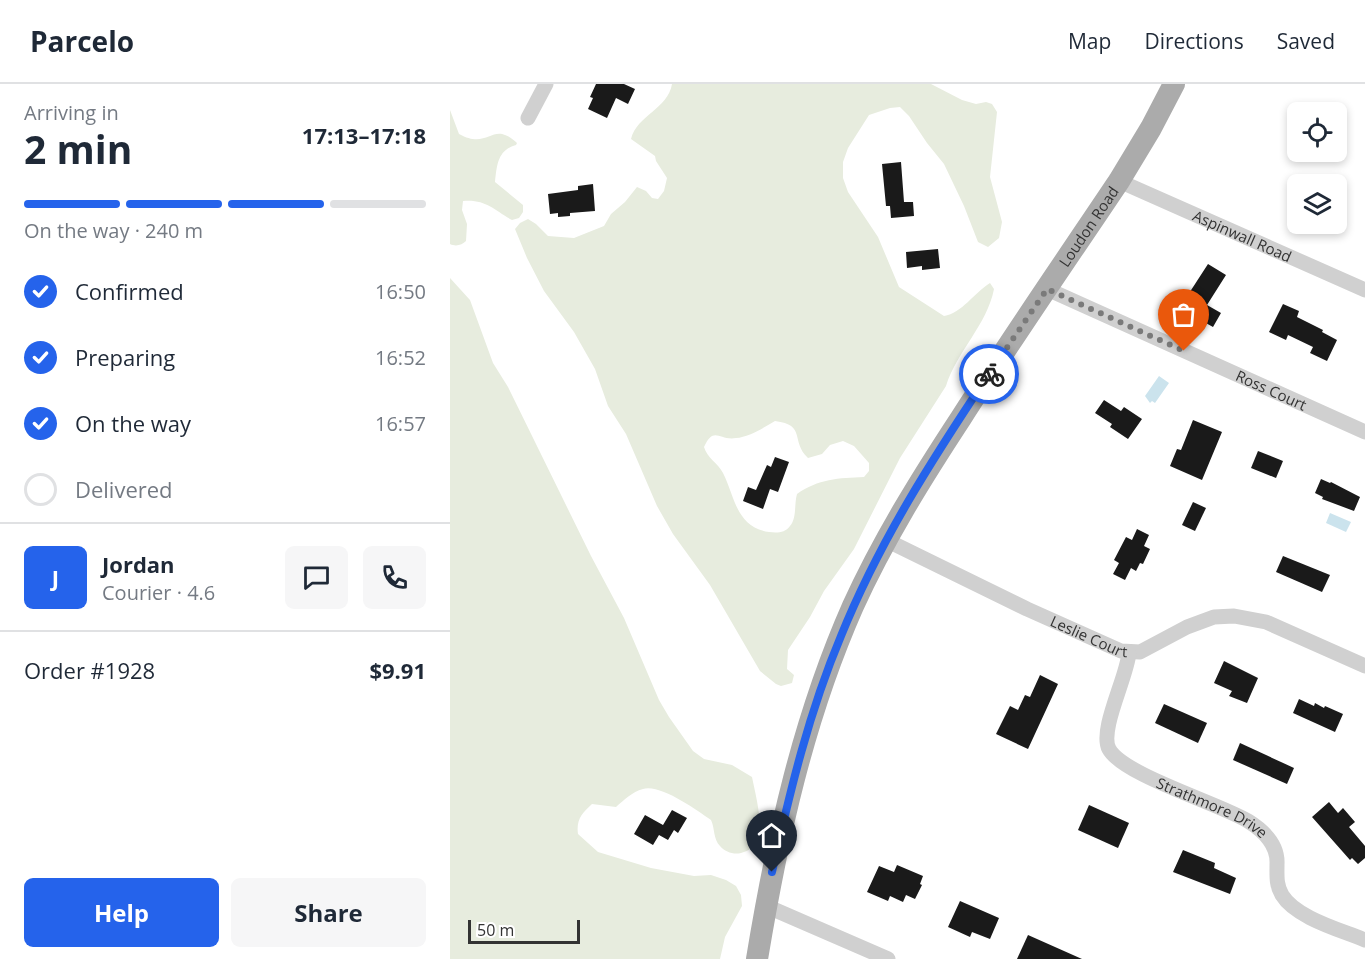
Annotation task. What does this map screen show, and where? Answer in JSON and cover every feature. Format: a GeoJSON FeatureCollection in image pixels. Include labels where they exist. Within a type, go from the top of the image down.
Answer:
{"type":"FeatureCollection","features":[{"type":"Feature","properties":{"kind":"main road","name":"Loudon Road"},"geometry":{"type":"LineString","coordinates":[[757,959],[790,791],[814,708],[840,636],[886,540],[910,497],[1119,181],[1174,84]]}},
{"type":"Feature","properties":{"kind":"street"},"geometry":{"type":"LineString","coordinates":[[528,118],[546,84]]}},
{"type":"Feature","properties":{"kind":"street","name":"Aspinwall Road"},"geometry":{"type":"LineString","coordinates":[[1119,181],[1365,290]]}},
{"type":"Feature","properties":{"kind":"street","name":"Ross Court"},"geometry":{"type":"LineString","coordinates":[[1047,289],[1365,432]]}},
{"type":"Feature","properties":{"kind":"street","name":"Leslie Court"},"geometry":{"type":"LineString","coordinates":[[886,540],[1113,649],[1129,652],[1143,651],[1202,621],[1234,615],[1266,622],[1365,666]]}},
{"type":"Feature","properties":{"kind":"street","name":"Strathmore Drive"},"geometry":{"type":"LineString","coordinates":[[1129,652],[1126,671],[1106,732],[1108,748],[1115,758],[1134,770],[1234,814],[1255,826],[1267,836],[1274,848],[1277,858],[1278,888],[1286,901],[1300,912],[1365,940]]}},
{"type":"Feature","properties":{"kind":"street"},"geometry":{"type":"LineString","coordinates":[[766,906],[888,959]]}},
{"type":"Feature","properties":{"kind":"shaded area"},"geometry":{"type":"Polygon","coordinates":[[[672,84],[931,84],[962,100],[976,104],[986,102],[992,104],[997,112],[990,177],[1002,222],[999,238],[988,247],[978,242],[944,164],[900,107],[869,115],[848,148],[843,162],[843,178],[848,192],[878,237],[899,287],[944,316],[957,311],[990,283],[994,289],[979,326],[957,361],[946,386],[900,458],[854,549],[824,591],[788,650],[787,669],[794,675],[792,683],[781,686],[760,671],[710,585],[673,534],[657,506],[626,434],[608,406],[595,369],[574,332],[544,291],[515,229],[528,219],[548,236],[574,238],[604,226],[611,214],[637,187],[646,191],[652,198],[658,199],[664,191],[667,178],[655,156],[631,139],[639,124],[665,100],[672,84]],[[775,421],[756,432],[741,437],[730,438],[714,435],[704,447],[723,473],[743,517],[758,529],[769,532],[781,532],[790,526],[794,519],[797,494],[805,489],[829,480],[864,477],[869,471],[869,463],[854,446],[843,441],[830,445],[822,454],[808,458],[800,446],[795,430],[785,423],[775,421]]]}},
{"type":"Feature","properties":{"kind":"shaded area"},"geometry":{"type":"Polygon","coordinates":[[[450,110],[459,134],[468,138],[481,139],[500,134],[508,136],[517,143],[502,154],[495,182],[523,205],[523,212],[519,218],[512,220],[484,203],[463,201],[462,210],[467,224],[466,241],[457,245],[450,244],[450,110]]]}},
{"type":"Feature","properties":{"kind":"shaded area"},"geometry":{"type":"Polygon","coordinates":[[[450,278],[470,300],[493,363],[508,387],[624,618],[659,700],[669,717],[693,751],[704,759],[732,765],[752,777],[760,832],[754,846],[741,853],[735,854],[720,846],[716,840],[711,820],[678,799],[650,788],[635,792],[616,807],[592,804],[583,814],[578,825],[578,834],[598,852],[651,868],[694,876],[711,875],[736,886],[741,895],[742,906],[725,937],[720,959],[450,959],[450,278]]]}},
{"type":"Feature","properties":{"kind":"water"},"geometry":{"type":"Polygon","coordinates":[[[1159,376],[1169,383],[1155,403],[1152,401],[1150,403],[1145,396],[1159,376]]]}},
{"type":"Feature","properties":{"kind":"water"},"geometry":{"type":"Polygon","coordinates":[[[1330,513],[1351,522],[1346,532],[1326,523],[1330,513]]]}},
{"type":"Feature","properties":{"kind":"building"},"geometry":{"type":"Polygon","coordinates":[[[596,84],[624,84],[635,89],[628,104],[616,98],[607,118],[588,109],[596,84]]]}},
{"type":"Feature","properties":{"kind":"building"},"geometry":{"type":"Polygon","coordinates":[[[901,162],[904,202],[913,202],[914,216],[891,218],[890,206],[886,206],[882,164],[901,162]]]}},
{"type":"Feature","properties":{"kind":"building"},"geometry":{"type":"Polygon","coordinates":[[[593,184],[595,211],[570,213],[570,216],[558,217],[558,213],[550,214],[548,194],[578,190],[578,186],[593,184]]]}},
{"type":"Feature","properties":{"kind":"building"},"geometry":{"type":"Polygon","coordinates":[[[938,249],[940,268],[922,270],[922,266],[907,268],[906,252],[938,249]]]}},
{"type":"Feature","properties":{"kind":"building"},"geometry":{"type":"Polygon","coordinates":[[[1208,264],[1226,275],[1207,305],[1221,313],[1213,327],[1186,312],[1191,305],[1184,301],[1208,264]]]}},
{"type":"Feature","properties":{"kind":"building"},"geometry":{"type":"Polygon","coordinates":[[[1283,304],[1299,311],[1297,317],[1337,340],[1327,361],[1310,353],[1313,347],[1288,335],[1286,340],[1269,332],[1283,304]]]}},
{"type":"Feature","properties":{"kind":"building"},"geometry":{"type":"Polygon","coordinates":[[[1104,400],[1121,411],[1124,407],[1142,419],[1128,439],[1110,427],[1112,424],[1095,413],[1104,400]]]}},
{"type":"Feature","properties":{"kind":"building"},"geometry":{"type":"Polygon","coordinates":[[[1193,420],[1222,432],[1202,480],[1170,466],[1177,449],[1181,450],[1193,420]]]}},
{"type":"Feature","properties":{"kind":"building"},"geometry":{"type":"Polygon","coordinates":[[[1258,451],[1283,461],[1276,478],[1251,468],[1258,451]]]}},
{"type":"Feature","properties":{"kind":"building"},"geometry":{"type":"Polygon","coordinates":[[[775,457],[789,462],[778,492],[770,489],[763,509],[743,501],[748,487],[756,490],[767,465],[771,467],[775,457]]]}},
{"type":"Feature","properties":{"kind":"building"},"geometry":{"type":"Polygon","coordinates":[[[1321,479],[1360,497],[1354,511],[1322,499],[1323,497],[1315,493],[1321,479]]]}},
{"type":"Feature","properties":{"kind":"building"},"geometry":{"type":"Polygon","coordinates":[[[1193,502],[1206,508],[1195,531],[1182,525],[1193,502]]]}},
{"type":"Feature","properties":{"kind":"building"},"geometry":{"type":"Polygon","coordinates":[[[1137,529],[1149,535],[1144,546],[1150,549],[1143,564],[1140,563],[1136,571],[1131,568],[1125,580],[1113,574],[1119,563],[1114,560],[1126,537],[1132,540],[1137,529]]]}},
{"type":"Feature","properties":{"kind":"building"},"geometry":{"type":"Polygon","coordinates":[[[1283,556],[1330,575],[1322,592],[1276,572],[1283,556]]]}},
{"type":"Feature","properties":{"kind":"building"},"geometry":{"type":"Polygon","coordinates":[[[1224,661],[1258,678],[1247,703],[1229,696],[1232,691],[1214,683],[1224,661]]]}},
{"type":"Feature","properties":{"kind":"building"},"geometry":{"type":"Polygon","coordinates":[[[1040,675],[1058,684],[1028,749],[996,734],[1010,706],[1018,710],[1025,695],[1030,697],[1040,675]]]}},
{"type":"Feature","properties":{"kind":"building"},"geometry":{"type":"Polygon","coordinates":[[[1299,699],[1343,714],[1335,732],[1293,713],[1299,699]]]}},
{"type":"Feature","properties":{"kind":"building"},"geometry":{"type":"Polygon","coordinates":[[[1164,704],[1207,723],[1198,743],[1155,723],[1164,704]]]}},
{"type":"Feature","properties":{"kind":"building"},"geometry":{"type":"Polygon","coordinates":[[[1240,743],[1294,768],[1287,784],[1233,760],[1240,743]]]}},
{"type":"Feature","properties":{"kind":"building"},"geometry":{"type":"Polygon","coordinates":[[[1329,802],[1338,813],[1343,808],[1355,822],[1349,827],[1365,846],[1365,858],[1358,864],[1352,858],[1350,860],[1312,817],[1329,802]]]}},
{"type":"Feature","properties":{"kind":"building"},"geometry":{"type":"Polygon","coordinates":[[[1089,805],[1129,823],[1118,848],[1078,830],[1089,805]]]}},
{"type":"Feature","properties":{"kind":"building"},"geometry":{"type":"Polygon","coordinates":[[[672,810],[687,818],[678,833],[674,830],[668,840],[659,835],[653,845],[634,834],[645,815],[663,825],[672,810]]]}},
{"type":"Feature","properties":{"kind":"building"},"geometry":{"type":"Polygon","coordinates":[[[1183,850],[1215,863],[1214,868],[1236,878],[1230,894],[1173,872],[1183,850]]]}},
{"type":"Feature","properties":{"kind":"building"},"geometry":{"type":"Polygon","coordinates":[[[897,865],[923,876],[920,884],[922,885],[915,899],[906,895],[903,902],[890,896],[888,901],[867,892],[879,866],[894,872],[897,865]]]}},
{"type":"Feature","properties":{"kind":"building"},"geometry":{"type":"Polygon","coordinates":[[[960,901],[999,918],[990,939],[972,932],[970,937],[948,927],[960,901]]]}},
{"type":"Feature","properties":{"kind":"building"},"geometry":{"type":"Polygon","coordinates":[[[1028,935],[1082,959],[1017,959],[1028,935]]]}},
{"type":"Feature","properties":{"kind":"way so far"},"geometry":{"type":"LineString","coordinates":[[989,374],[1047,289],[1184,351]]}},
{"type":"Feature","properties":{"kind":"route"},"geometry":{"type":"LineString","coordinates":[[772,872],[790,791],[808,727],[840,636],[863,584],[910,497],[989,374]]}}]}
